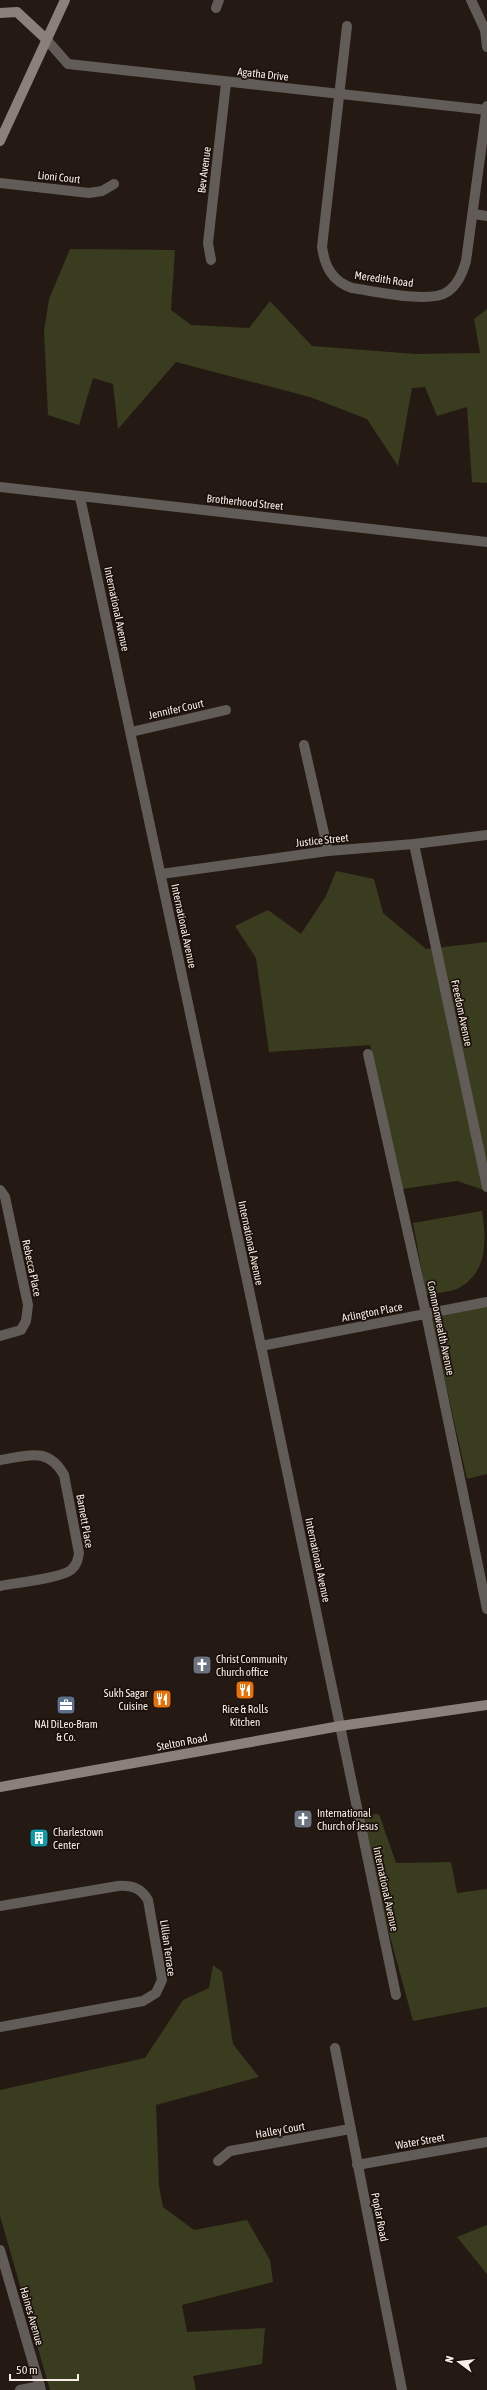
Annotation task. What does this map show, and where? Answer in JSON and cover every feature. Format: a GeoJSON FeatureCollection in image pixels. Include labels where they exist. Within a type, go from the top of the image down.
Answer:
{"type":"FeatureCollection","features":[{"type":"Feature","properties":{"kind":"main road"},"geometry":{"type":"LineString","coordinates":[[0,140],[65,0]]}},
{"type":"Feature","properties":{"kind":"main road"},"geometry":{"type":"LineString","coordinates":[[0,13],[18,12],[46,39]]}},
{"type":"Feature","properties":{"kind":"main road","name":"Stelton Road"},"geometry":{"type":"LineString","coordinates":[[0,1787],[340,1726],[487,1705]]}},
{"type":"Feature","properties":{"kind":"street"},"geometry":{"type":"LineString","coordinates":[[471,0],[485,30],[487,46]]}},
{"type":"Feature","properties":{"kind":"street","name":"Meredith Road"},"geometry":{"type":"LineString","coordinates":[[347,26],[322,247],[326,267],[337,280],[352,288],[427,297],[447,292],[463,272],[474,214],[487,106]]}},
{"type":"Feature","properties":{"kind":"street","name":"Agatha Drive"},"geometry":{"type":"LineString","coordinates":[[46,39],[68,64],[226,83],[487,110]]}},
{"type":"Feature","properties":{"kind":"street","name":"Bev Avenue"},"geometry":{"type":"LineString","coordinates":[[211,260],[208,243],[226,83]]}},
{"type":"Feature","properties":{"kind":"street","name":"Lioni Court"},"geometry":{"type":"LineString","coordinates":[[0,183],[90,193],[102,191],[114,184]]}},
{"type":"Feature","properties":{"kind":"street"},"geometry":{"type":"LineString","coordinates":[[474,214],[487,216]]}},
{"type":"Feature","properties":{"kind":"street","name":"Brotherhood Street"},"geometry":{"type":"LineString","coordinates":[[0,487],[487,542]]}},
{"type":"Feature","properties":{"kind":"street","name":"International Avenue"},"geometry":{"type":"LineString","coordinates":[[80,497],[261,1346],[396,1995]]}},
{"type":"Feature","properties":{"kind":"street","name":"Jennifer Court"},"geometry":{"type":"LineString","coordinates":[[131,732],[226,710]]}},
{"type":"Feature","properties":{"kind":"street"},"geometry":{"type":"LineString","coordinates":[[304,745],[328,851]]}},
{"type":"Feature","properties":{"kind":"street","name":"Justice Street"},"geometry":{"type":"LineString","coordinates":[[161,874],[328,851],[414,844],[487,834]]}},
{"type":"Feature","properties":{"kind":"street","name":"Freedom Avenue"},"geometry":{"type":"LineString","coordinates":[[414,844],[487,1187]]}},
{"type":"Feature","properties":{"kind":"street","name":"Commonwealth Avenue"},"geometry":{"type":"LineString","coordinates":[[368,1054],[426,1314],[487,1609]]}},
{"type":"Feature","properties":{"kind":"street","name":"Rebecca Place"},"geometry":{"type":"LineString","coordinates":[[0,1190],[5,1197],[28,1305],[26,1321],[21,1330],[0,1336]]}},
{"type":"Feature","properties":{"kind":"street","name":"Arlington Place"},"geometry":{"type":"LineString","coordinates":[[261,1346],[487,1302]]}},
{"type":"Feature","properties":{"kind":"street","name":"Barnett Place"},"geometry":{"type":"LineString","coordinates":[[0,1460],[38,1454],[50,1458],[59,1465],[64,1475],[79,1553],[78,1561],[71,1570],[62,1574],[0,1586]]}},
{"type":"Feature","properties":{"kind":"street","name":"Lillian Terrace"},"geometry":{"type":"LineString","coordinates":[[0,1906],[118,1886],[136,1888],[143,1892],[148,1900],[162,1980],[156,1993],[143,2001],[0,2027]]}},
{"type":"Feature","properties":{"kind":"street","name":"Poplar Road"},"geometry":{"type":"LineString","coordinates":[[335,2048],[402,2390]]}},
{"type":"Feature","properties":{"kind":"street","name":"Halley Court"},"geometry":{"type":"LineString","coordinates":[[218,2161],[230,2151],[350,2129]]}},
{"type":"Feature","properties":{"kind":"street","name":"Water Street"},"geometry":{"type":"LineString","coordinates":[[357,2165],[487,2142]]}},
{"type":"Feature","properties":{"kind":"street","name":"Haines Avenue"},"geometry":{"type":"LineString","coordinates":[[0,2250],[41,2388]]}},
{"type":"Feature","properties":{"kind":"street"},"geometry":{"type":"LineString","coordinates":[[20,2390],[41,2388]]}},
{"type":"Feature","properties":{"kind":"green space"},"geometry":{"type":"Polygon","coordinates":[[[70,249],[175,250],[171,310],[191,325],[249,328],[270,301],[312,346],[415,354],[480,353],[474,319],[487,309],[487,483],[472,482],[467,407],[437,416],[425,387],[412,388],[398,466],[367,419],[310,397],[176,362],[118,429],[113,384],[93,378],[79,425],[48,415],[44,331],[49,299],[70,249]]]}},
{"type":"Feature","properties":{"kind":"green space"},"geometry":{"type":"Polygon","coordinates":[[[336,871],[374,879],[383,913],[426,949],[487,942],[487,1191],[457,1181],[402,1189],[370,1045],[269,1052],[256,958],[235,926],[268,910],[301,934],[326,896],[336,871]]]}},
{"type":"Feature","properties":{"kind":"green space"},"geometry":{"type":"Polygon","coordinates":[[[482,1211],[484,1223],[483,1256],[474,1275],[467,1283],[457,1289],[426,1295],[413,1223],[482,1211]]]}},
{"type":"Feature","properties":{"kind":"green space"},"geometry":{"type":"Polygon","coordinates":[[[487,1306],[487,1474],[467,1479],[431,1318],[487,1306]]]}},
{"type":"Feature","properties":{"kind":"green space"},"geometry":{"type":"Polygon","coordinates":[[[379,1814],[396,1863],[451,1862],[457,1893],[487,1889],[487,2007],[413,2021],[357,1815],[379,1814]]]}},
{"type":"Feature","properties":{"kind":"green space"},"geometry":{"type":"Polygon","coordinates":[[[213,1965],[222,1972],[233,2044],[259,2077],[156,2105],[159,2186],[163,2207],[194,2230],[247,2220],[270,2260],[273,2282],[182,2305],[187,2332],[265,2328],[262,2364],[193,2376],[196,2390],[50,2390],[0,2216],[0,2090],[145,2058],[183,2000],[209,1988],[213,1965]]]}},
{"type":"Feature","properties":{"kind":"green space"},"geometry":{"type":"Polygon","coordinates":[[[487,2225],[487,2274],[457,2237],[487,2225]]]}},
{"type":"Feature","properties":{"kind":"place","name":"Christ Community Church office"},"geometry":{"type":"Point","coordinates":[202,1665]}},
{"type":"Feature","properties":{"kind":"place","name":"Rice & Rolls Kitchen"},"geometry":{"type":"Point","coordinates":[245,1690]}},
{"type":"Feature","properties":{"kind":"place","name":"Sukh Sagar Cuisine"},"geometry":{"type":"Point","coordinates":[162,1699]}},
{"type":"Feature","properties":{"kind":"place","name":"NAI DiLeo-Bram & Co."},"geometry":{"type":"Point","coordinates":[66,1705]}},
{"type":"Feature","properties":{"kind":"place","name":"International Church of Jesus"},"geometry":{"type":"Point","coordinates":[303,1819]}},
{"type":"Feature","properties":{"kind":"place","name":"Charlestown Center"},"geometry":{"type":"Point","coordinates":[39,1838]}}]}
